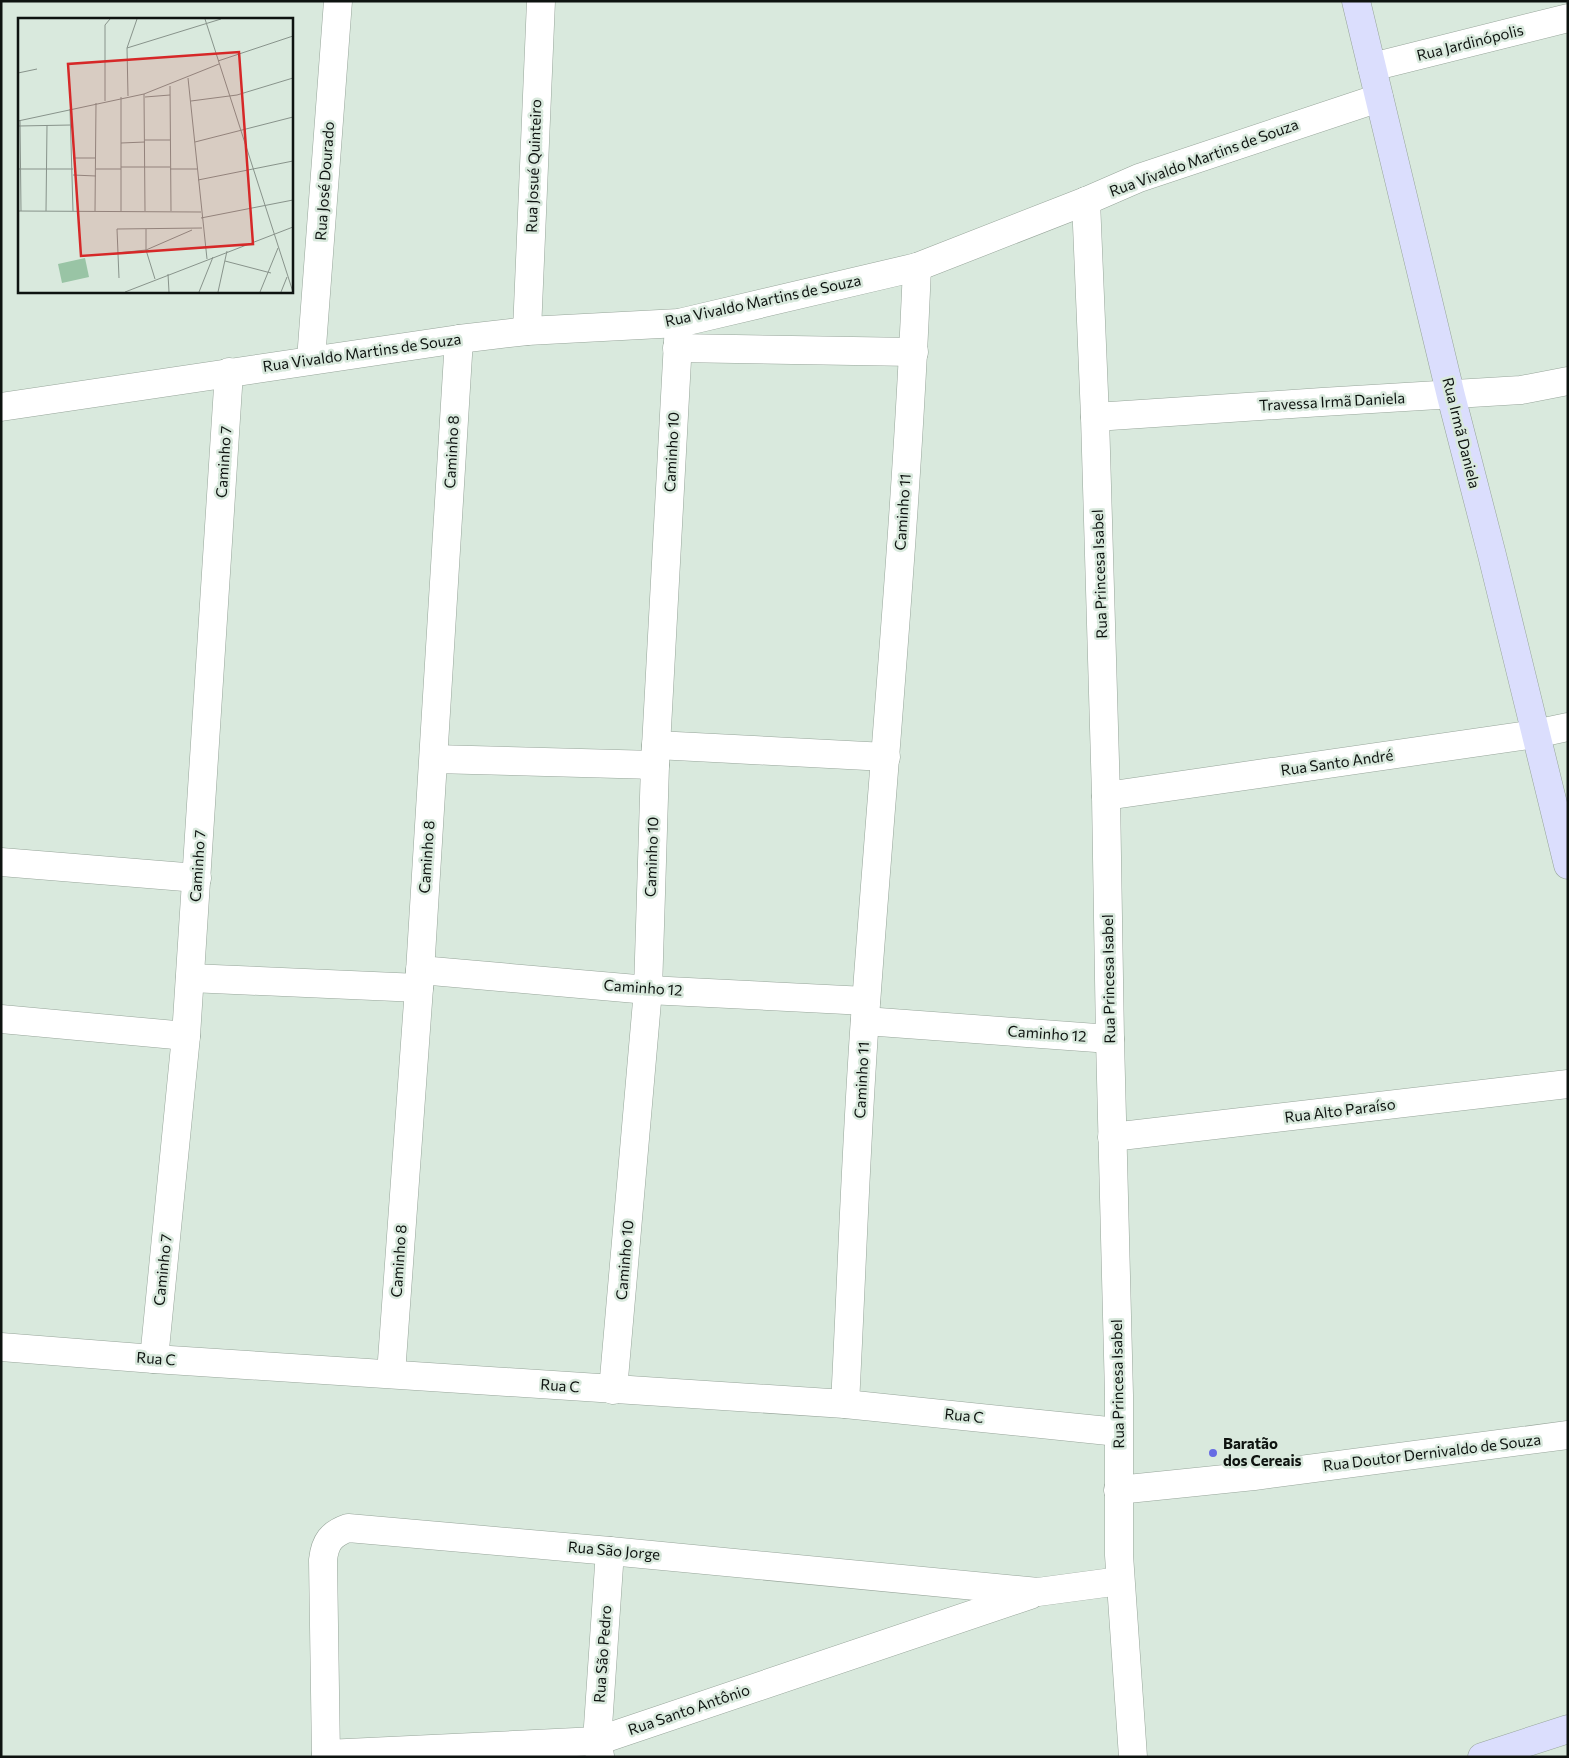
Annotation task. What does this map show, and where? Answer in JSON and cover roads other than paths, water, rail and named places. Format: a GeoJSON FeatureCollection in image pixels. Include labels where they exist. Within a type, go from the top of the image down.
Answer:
{"type":"FeatureCollection","features":[{"type":"Feature","properties":{"kind":"street","name":"Rua José Dourado"},"geometry":{"type":"LineString","coordinates":[[311,360],[338,1]]}},
{"type":"Feature","properties":{"kind":"street","name":"Rua Josué Quinteiro"},"geometry":{"type":"LineString","coordinates":[[527,332],[541,1]]}},
{"type":"Feature","properties":{"kind":"street","name":"Rua Irmã Daniela"},"geometry":{"type":"LineString","coordinates":[[1356,1],[1451,396],[1568,865]]}},
{"type":"Feature","properties":{"kind":"street","name":"Rua Jardinópolis"},"geometry":{"type":"LineString","coordinates":[[1372,67],[1568,18]]}},
{"type":"Feature","properties":{"kind":"street","name":"Rua Vivaldo Martins de Souza"},"geometry":{"type":"LineString","coordinates":[[1,408],[229,372],[459,339],[527,332],[678,335],[918,268],[1139,178],[1379,98]]}},
{"type":"Feature","properties":{"kind":"street","name":"Rua Princesa Isabel"},"geometry":{"type":"LineString","coordinates":[[1086,201],[1095,417],[1106,796],[1119,1396],[1118,1490],[1120,1582],[1133,1757]]}},
{"type":"Feature","properties":{"kind":"street","name":"Caminho 11"},"geometry":{"type":"LineString","coordinates":[[845,1404],[865,1011],[886,757],[918,268]]}},
{"type":"Feature","properties":{"kind":"street"},"geometry":{"type":"LineString","coordinates":[[678,335],[914,352]]}},
{"type":"Feature","properties":{"kind":"street","name":"Caminho 10"},"geometry":{"type":"LineString","coordinates":[[613,1390],[648,990],[656,755],[678,335]]}},
{"type":"Feature","properties":{"kind":"street","name":"Caminho 8"},"geometry":{"type":"LineString","coordinates":[[391,1374],[434,759],[459,339]]}},
{"type":"Feature","properties":{"kind":"street","name":"Caminho 7"},"geometry":{"type":"LineString","coordinates":[[154,1359],[186,1036],[229,372]]}},
{"type":"Feature","properties":{"kind":"street","name":"Travessa Irmã Daniela"},"geometry":{"type":"LineString","coordinates":[[1095,417],[1322,402],[1451,396],[1521,390],[1568,381]]}},
{"type":"Feature","properties":{"kind":"street","name":"Rua Santo André"},"geometry":{"type":"LineString","coordinates":[[1106,796],[1535,734],[1568,727]]}},
{"type":"Feature","properties":{"kind":"street"},"geometry":{"type":"LineString","coordinates":[[434,759],[656,755],[886,757]]}},
{"type":"Feature","properties":{"kind":"street"},"geometry":{"type":"LineString","coordinates":[[1,862],[197,878]]}},
{"type":"Feature","properties":{"kind":"street","name":"Caminho 12"},"geometry":{"type":"LineString","coordinates":[[190,978],[419,979],[648,990],[865,1011],[1110,1038]]}},
{"type":"Feature","properties":{"kind":"street"},"geometry":{"type":"LineString","coordinates":[[1,1019],[186,1036]]}},
{"type":"Feature","properties":{"kind":"street","name":"Rua Alto Paraíso"},"geometry":{"type":"LineString","coordinates":[[1112,1137],[1568,1084]]}},
{"type":"Feature","properties":{"kind":"street","name":"Rua C"},"geometry":{"type":"LineString","coordinates":[[1,1347],[613,1390],[845,1404],[1118,1432]]}},
{"type":"Feature","properties":{"kind":"street","name":"Rua Doutor Dernivaldo de Souza"},"geometry":{"type":"LineString","coordinates":[[1118,1490],[1254,1476],[1568,1435]]}},
{"type":"Feature","properties":{"kind":"street","name":"Rua São Jorge"},"geometry":{"type":"LineString","coordinates":[[326,1755],[323,1560],[325,1547],[339,1531],[348,1528],[1038,1592],[1120,1582]]}},
{"type":"Feature","properties":{"kind":"street","name":"Rua São Pedro"},"geometry":{"type":"LineString","coordinates":[[599,1749],[610,1551]]}},
{"type":"Feature","properties":{"kind":"street","name":"Rua Santo Antônio"},"geometry":{"type":"LineString","coordinates":[[326,1755],[599,1749],[1038,1592]]}},
{"type":"Feature","properties":{"kind":"street"},"geometry":{"type":"LineString","coordinates":[[1482,1757],[1568,1729]]}},
{"type":"Feature","properties":{"kind":"place","name":"Baratão dos Cereais"},"geometry":{"type":"Point","coordinates":[1213,1453]}}]}
